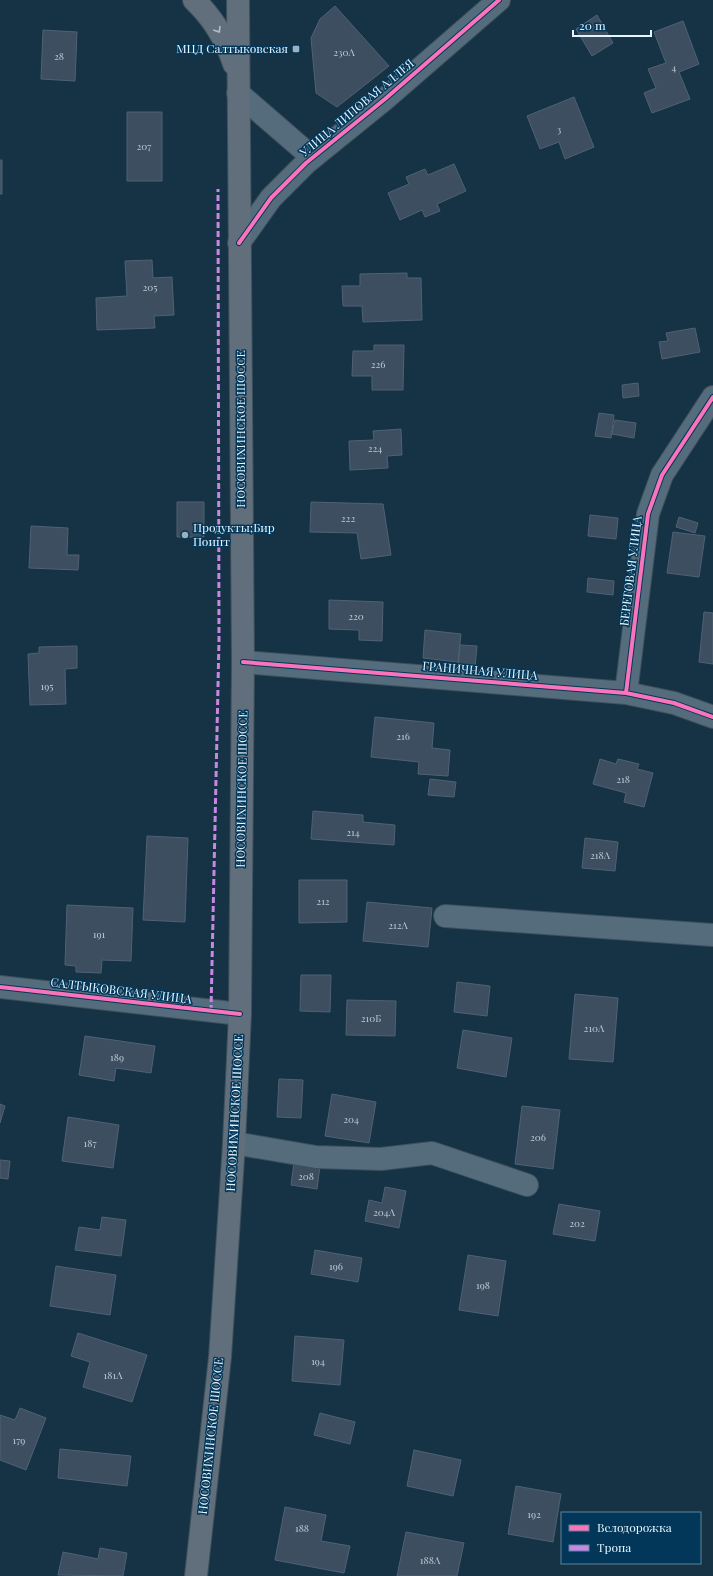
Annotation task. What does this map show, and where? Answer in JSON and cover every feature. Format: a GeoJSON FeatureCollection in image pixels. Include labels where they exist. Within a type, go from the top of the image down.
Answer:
{"type":"FeatureCollection","features":[{"type":"Feature","properties":{"kind":"main road"},"geometry":{"type":"LineString","coordinates":[[194,0],[203,8],[219,31],[230,51],[238,84]]}},
{"type":"Feature","properties":{"kind":"main road","name":"НОСОВИХИНСКОЕ ШОССЕ"},"geometry":{"type":"LineString","coordinates":[[196,1576],[220,1357],[234,1143],[240,1014],[243,662],[238,0]]}},
{"type":"Feature","properties":{"kind":"street","name":"УЛИЦА ЛИПОВАЯ АЛЛЕЯ"},"geometry":{"type":"LineString","coordinates":[[239,243],[271,198],[312,157],[385,100],[499,0]]}},
{"type":"Feature","properties":{"kind":"street"},"geometry":{"type":"LineString","coordinates":[[238,84],[312,157]]}},
{"type":"Feature","properties":{"kind":"street","name":"БЕРЕГОВАЯ УЛИЦА"},"geometry":{"type":"LineString","coordinates":[[626,692],[648,514],[662,475],[713,397]]}},
{"type":"Feature","properties":{"kind":"street","name":"ГРАНИЧНАЯ УЛИЦА"},"geometry":{"type":"LineString","coordinates":[[243,662],[626,692],[674,703],[713,717]]}},
{"type":"Feature","properties":{"kind":"street"},"geometry":{"type":"LineString","coordinates":[[445,916],[713,935]]}},
{"type":"Feature","properties":{"kind":"street","name":"САЛТЫКОВСКАЯ УЛИЦА"},"geometry":{"type":"LineString","coordinates":[[0,987],[240,1014]]}},
{"type":"Feature","properties":{"kind":"street"},"geometry":{"type":"LineString","coordinates":[[234,1143],[316,1158],[381,1159],[432,1153],[527,1185]]}},
{"type":"Feature","properties":{"kind":"building"},"geometry":{"type":"Polygon","coordinates":[[[335,6],[389,66],[337,107],[316,93],[311,38],[320,19],[335,6]]]}},
{"type":"Feature","properties":{"kind":"building"},"geometry":{"type":"Polygon","coordinates":[[[597,15],[613,43],[592,56],[576,29],[597,15]]]}},
{"type":"Feature","properties":{"kind":"building"},"geometry":{"type":"Polygon","coordinates":[[[683,21],[699,64],[679,72],[690,99],[652,113],[644,93],[656,88],[648,69],[666,63],[654,32],[683,21]]]}},
{"type":"Feature","properties":{"kind":"building"},"geometry":{"type":"Polygon","coordinates":[[[43,30],[77,32],[75,81],[41,79],[43,30]]]}},
{"type":"Feature","properties":{"kind":"building"},"geometry":{"type":"Polygon","coordinates":[[[574,97],[594,147],[565,159],[559,142],[540,149],[527,116],[574,97]]]}},
{"type":"Feature","properties":{"kind":"building"},"geometry":{"type":"Polygon","coordinates":[[[127,112],[162,112],[162,181],[127,181],[127,112]]]}},
{"type":"Feature","properties":{"kind":"building"},"geometry":{"type":"Polygon","coordinates":[[[0,160],[2,160],[2,194],[0,194],[0,160]]]}},
{"type":"Feature","properties":{"kind":"building"},"geometry":{"type":"Polygon","coordinates":[[[454,164],[466,191],[437,204],[440,211],[425,217],[422,210],[400,220],[388,193],[409,184],[406,177],[425,169],[428,175],[454,164]]]}},
{"type":"Feature","properties":{"kind":"building"},"geometry":{"type":"Polygon","coordinates":[[[152,260],[153,278],[172,277],[174,315],[154,316],[155,328],[97,330],[96,298],[127,296],[125,261],[152,260]]]}},
{"type":"Feature","properties":{"kind":"building"},"geometry":{"type":"Polygon","coordinates":[[[407,273],[407,278],[421,278],[422,320],[363,322],[362,306],[343,306],[342,286],[360,286],[360,274],[407,273]]]}},
{"type":"Feature","properties":{"kind":"building"},"geometry":{"type":"Polygon","coordinates":[[[695,328],[700,352],[662,359],[659,342],[668,341],[666,333],[695,328]]]}},
{"type":"Feature","properties":{"kind":"building"},"geometry":{"type":"Polygon","coordinates":[[[374,345],[404,345],[403,390],[372,390],[372,376],[352,376],[353,351],[374,351],[374,345]]]}},
{"type":"Feature","properties":{"kind":"building"},"geometry":{"type":"Polygon","coordinates":[[[638,383],[639,396],[623,398],[622,385],[638,383]]]}},
{"type":"Feature","properties":{"kind":"building"},"geometry":{"type":"Polygon","coordinates":[[[599,413],[614,415],[611,438],[595,436],[599,413]]]}},
{"type":"Feature","properties":{"kind":"building"},"geometry":{"type":"Polygon","coordinates":[[[615,420],[636,423],[634,438],[612,434],[615,420]]]}},
{"type":"Feature","properties":{"kind":"building"},"geometry":{"type":"Polygon","coordinates":[[[401,429],[402,455],[387,456],[388,468],[350,470],[349,441],[374,440],[373,431],[401,429]]]}},
{"type":"Feature","properties":{"kind":"building"},"geometry":{"type":"Polygon","coordinates":[[[177,502],[204,502],[204,537],[177,537],[177,502]]]}},
{"type":"Feature","properties":{"kind":"building"},"geometry":{"type":"Polygon","coordinates":[[[311,502],[383,504],[391,555],[361,559],[357,533],[310,532],[311,502]]]}},
{"type":"Feature","properties":{"kind":"building"},"geometry":{"type":"Polygon","coordinates":[[[590,515],[618,518],[616,539],[588,536],[590,515]]]}},
{"type":"Feature","properties":{"kind":"building"},"geometry":{"type":"Polygon","coordinates":[[[679,517],[698,523],[695,533],[676,527],[679,517]]]}},
{"type":"Feature","properties":{"kind":"building"},"geometry":{"type":"Polygon","coordinates":[[[31,526],[68,528],[67,555],[79,555],[78,570],[29,568],[31,526]]]}},
{"type":"Feature","properties":{"kind":"building"},"geometry":{"type":"Polygon","coordinates":[[[673,532],[705,536],[699,577],[667,573],[673,532]]]}},
{"type":"Feature","properties":{"kind":"building"},"geometry":{"type":"Polygon","coordinates":[[[588,578],[614,581],[613,595],[587,592],[588,578]]]}},
{"type":"Feature","properties":{"kind":"building"},"geometry":{"type":"Polygon","coordinates":[[[329,600],[383,602],[382,641],[359,640],[359,630],[329,629],[329,600]]]}},
{"type":"Feature","properties":{"kind":"building"},"geometry":{"type":"Polygon","coordinates":[[[704,612],[713,613],[713,664],[699,662],[704,612]]]}},
{"type":"Feature","properties":{"kind":"building"},"geometry":{"type":"Polygon","coordinates":[[[425,630],[461,634],[458,662],[423,658],[425,630]]]}},
{"type":"Feature","properties":{"kind":"building"},"geometry":{"type":"Polygon","coordinates":[[[460,645],[477,646],[475,668],[458,666],[460,645]]]}},
{"type":"Feature","properties":{"kind":"building"},"geometry":{"type":"Polygon","coordinates":[[[77,646],[77,668],[65,669],[66,704],[30,705],[28,654],[39,653],[39,647],[77,646]]]}},
{"type":"Feature","properties":{"kind":"building"},"geometry":{"type":"Polygon","coordinates":[[[375,717],[434,723],[432,748],[450,750],[448,776],[418,774],[419,762],[371,757],[375,717]]]}},
{"type":"Feature","properties":{"kind":"building"},"geometry":{"type":"Polygon","coordinates":[[[600,759],[616,764],[618,759],[639,764],[637,769],[653,773],[644,807],[624,802],[626,793],[593,784],[600,759]]]}},
{"type":"Feature","properties":{"kind":"building"},"geometry":{"type":"Polygon","coordinates":[[[430,779],[456,782],[454,797],[428,795],[430,779]]]}},
{"type":"Feature","properties":{"kind":"building"},"geometry":{"type":"Polygon","coordinates":[[[313,811],[363,815],[363,822],[395,825],[394,845],[311,839],[313,811]]]}},
{"type":"Feature","properties":{"kind":"building"},"geometry":{"type":"Polygon","coordinates":[[[147,836],[188,838],[185,922],[143,920],[147,836]]]}},
{"type":"Feature","properties":{"kind":"building"},"geometry":{"type":"Polygon","coordinates":[[[585,838],[618,842],[615,871],[582,868],[585,838]]]}},
{"type":"Feature","properties":{"kind":"building"},"geometry":{"type":"Polygon","coordinates":[[[299,880],[347,880],[347,922],[299,923],[299,880]]]}},
{"type":"Feature","properties":{"kind":"building"},"geometry":{"type":"Polygon","coordinates":[[[367,902],[432,908],[428,947],[363,941],[367,902]]]}},
{"type":"Feature","properties":{"kind":"building"},"geometry":{"type":"Polygon","coordinates":[[[67,905],[133,908],[131,961],[102,960],[101,973],[76,972],[76,966],[65,965],[67,905]]]}},
{"type":"Feature","properties":{"kind":"building"},"geometry":{"type":"Polygon","coordinates":[[[301,975],[331,975],[330,1012],[300,1011],[301,975]]]}},
{"type":"Feature","properties":{"kind":"building"},"geometry":{"type":"Polygon","coordinates":[[[457,982],[490,986],[487,1016],[454,1012],[457,982]]]}},
{"type":"Feature","properties":{"kind":"building"},"geometry":{"type":"Polygon","coordinates":[[[575,994],[618,998],[613,1062],[569,1059],[575,994]]]}},
{"type":"Feature","properties":{"kind":"building"},"geometry":{"type":"Polygon","coordinates":[[[347,1000],[396,1001],[395,1036],[346,1035],[347,1000]]]}},
{"type":"Feature","properties":{"kind":"building"},"geometry":{"type":"Polygon","coordinates":[[[463,1030],[512,1038],[506,1077],[457,1068],[463,1030]]]}},
{"type":"Feature","properties":{"kind":"building"},"geometry":{"type":"Polygon","coordinates":[[[85,1036],[155,1046],[151,1073],[116,1068],[114,1081],[79,1075],[85,1036]]]}},
{"type":"Feature","properties":{"kind":"building"},"geometry":{"type":"Polygon","coordinates":[[[279,1079],[303,1080],[301,1118],[277,1117],[279,1079]]]}},
{"type":"Feature","properties":{"kind":"building"},"geometry":{"type":"Polygon","coordinates":[[[332,1094],[376,1102],[369,1143],[325,1136],[332,1094]]]}},
{"type":"Feature","properties":{"kind":"building"},"geometry":{"type":"Polygon","coordinates":[[[0,1104],[5,1106],[0,1123],[0,1104]]]}},
{"type":"Feature","properties":{"kind":"building"},"geometry":{"type":"Polygon","coordinates":[[[522,1106],[560,1110],[553,1169],[515,1164],[522,1106]]]}},
{"type":"Feature","properties":{"kind":"building"},"geometry":{"type":"Polygon","coordinates":[[[68,1117],[119,1125],[113,1168],[62,1161],[68,1117]]]}},
{"type":"Feature","properties":{"kind":"building"},"geometry":{"type":"Polygon","coordinates":[[[0,1160],[10,1161],[8,1179],[0,1178],[0,1160]]]}},
{"type":"Feature","properties":{"kind":"building"},"geometry":{"type":"Polygon","coordinates":[[[294,1162],[320,1166],[317,1189],[291,1185],[294,1162]]]}},
{"type":"Feature","properties":{"kind":"building"},"geometry":{"type":"Polygon","coordinates":[[[385,1187],[406,1191],[399,1228],[365,1221],[369,1200],[382,1203],[385,1187]]]}},
{"type":"Feature","properties":{"kind":"building"},"geometry":{"type":"Polygon","coordinates":[[[559,1204],[600,1211],[595,1241],[553,1234],[559,1204]]]}},
{"type":"Feature","properties":{"kind":"building"},"geometry":{"type":"Polygon","coordinates":[[[102,1217],[126,1220],[121,1256],[75,1250],[79,1227],[100,1230],[102,1217]]]}},
{"type":"Feature","properties":{"kind":"building"},"geometry":{"type":"Polygon","coordinates":[[[315,1250],[362,1258],[358,1282],[311,1274],[315,1250]]]}},
{"type":"Feature","properties":{"kind":"building"},"geometry":{"type":"Polygon","coordinates":[[[468,1255],[506,1261],[498,1316],[459,1310],[468,1255]]]}},
{"type":"Feature","properties":{"kind":"building"},"geometry":{"type":"Polygon","coordinates":[[[56,1266],[116,1275],[110,1315],[50,1306],[56,1266]]]}},
{"type":"Feature","properties":{"kind":"building"},"geometry":{"type":"Polygon","coordinates":[[[78,1333],[147,1355],[132,1402],[83,1387],[90,1362],[71,1356],[78,1333]]]}},
{"type":"Feature","properties":{"kind":"building"},"geometry":{"type":"Polygon","coordinates":[[[295,1336],[344,1340],[340,1385],[292,1381],[295,1336]]]}},
{"type":"Feature","properties":{"kind":"building"},"geometry":{"type":"Polygon","coordinates":[[[20,1408],[46,1418],[26,1470],[0,1460],[0,1415],[15,1420],[20,1408]]]}},
{"type":"Feature","properties":{"kind":"building"},"geometry":{"type":"Polygon","coordinates":[[[320,1413],[355,1422],[350,1444],[314,1435],[320,1413]]]}},
{"type":"Feature","properties":{"kind":"building"},"geometry":{"type":"Polygon","coordinates":[[[60,1449],[131,1456],[127,1486],[58,1478],[60,1449]]]}},
{"type":"Feature","properties":{"kind":"building"},"geometry":{"type":"Polygon","coordinates":[[[414,1450],[461,1460],[453,1496],[407,1486],[414,1450]]]}},
{"type":"Feature","properties":{"kind":"building"},"geometry":{"type":"Polygon","coordinates":[[[516,1486],[561,1494],[553,1542],[508,1534],[516,1486]]]}},
{"type":"Feature","properties":{"kind":"building"},"geometry":{"type":"Polygon","coordinates":[[[285,1507],[326,1515],[321,1541],[350,1546],[344,1573],[275,1560],[285,1507]]]}},
{"type":"Feature","properties":{"kind":"building"},"geometry":{"type":"Polygon","coordinates":[[[406,1532],[464,1543],[457,1576],[397,1576],[406,1532]]]}},
{"type":"Feature","properties":{"kind":"building"},"geometry":{"type":"Polygon","coordinates":[[[100,1548],[127,1553],[123,1576],[58,1575],[63,1552],[98,1559],[100,1548]]]}},
{"type":"Feature","properties":{"kind":"marked path"},"geometry":{"type":"LineString","coordinates":[[211,1011],[219,640],[218,189]]}},
{"type":"Feature","properties":{"kind":"cycle path"},"geometry":{"type":"LineString","coordinates":[[239,243],[271,198],[306,163],[385,99],[499,0]]}},
{"type":"Feature","properties":{"kind":"cycle path"},"geometry":{"type":"LineString","coordinates":[[626,693],[648,514],[662,475],[713,397]]}},
{"type":"Feature","properties":{"kind":"cycle path"},"geometry":{"type":"LineString","coordinates":[[243,662],[626,693],[674,703],[713,717]]}},
{"type":"Feature","properties":{"kind":"cycle path"},"geometry":{"type":"LineString","coordinates":[[0,987],[240,1014]]}},
{"type":"Feature","properties":{"kind":"place","name":"МЦД Салтыковская"},"geometry":{"type":"Point","coordinates":[296,49]}},
{"type":"Feature","properties":{"kind":"place","name":"Продукты;Бир Поинт"},"geometry":{"type":"Point","coordinates":[185,535]}}]}
